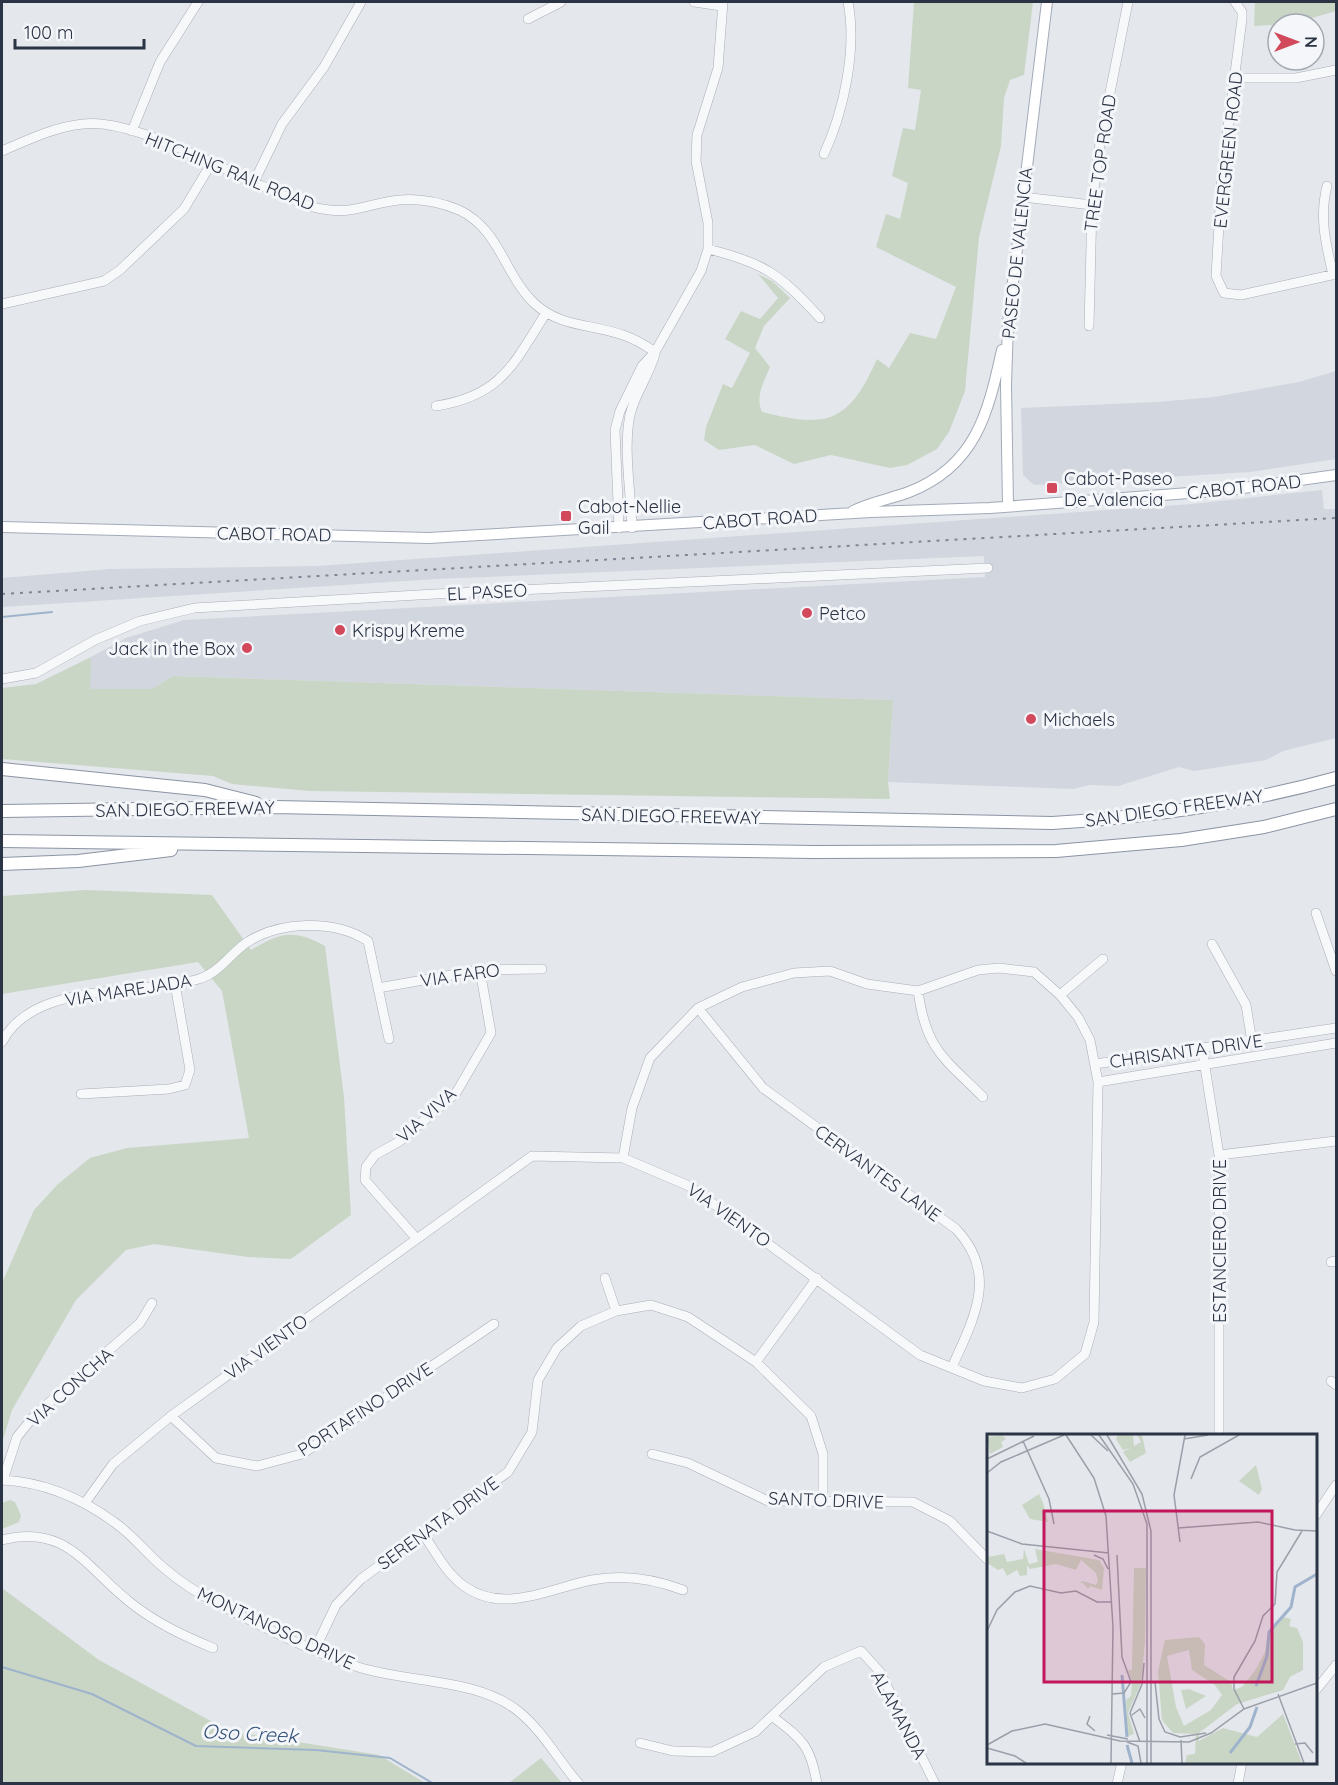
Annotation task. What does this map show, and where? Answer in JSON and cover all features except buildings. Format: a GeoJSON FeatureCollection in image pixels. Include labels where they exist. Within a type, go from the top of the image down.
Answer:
{"type":"FeatureCollection","features":[{"type":"Feature","properties":{"kind":"highway"},"geometry":{"type":"LineString","coordinates":[[2,769],[205,790],[275,807]]}},
{"type":"Feature","properties":{"kind":"highway","name":"SAN DIEGO FREEWAY"},"geometry":{"type":"LineString","coordinates":[[2,811],[275,807],[1052,823],[1130,818],[1236,803],[1336,778]]}},
{"type":"Feature","properties":{"kind":"highway","name":"SAN DIEGO FREEWAY"},"geometry":{"type":"LineString","coordinates":[[2,841],[813,852],[1056,851],[1121,847],[1202,837],[1264,827],[1336,809]]}},
{"type":"Feature","properties":{"kind":"highway"},"geometry":{"type":"LineString","coordinates":[[2,864],[78,861],[218,844]]}},
{"type":"Feature","properties":{"kind":"main road","name":"PASEO DE VALENCIA"},"geometry":{"type":"LineString","coordinates":[[1008,506],[1006,394],[1008,323],[1047,2]]}},
{"type":"Feature","properties":{"kind":"main road"},"geometry":{"type":"LineString","coordinates":[[848,513],[873,501],[907,493],[931,483],[964,453],[979,430],[988,410],[1008,323]]}},
{"type":"Feature","properties":{"kind":"main road","name":"CABOT ROAD"},"geometry":{"type":"LineString","coordinates":[[2,527],[429,538],[632,528],[848,513],[1008,506],[1229,490],[1336,475]]}},
{"type":"Feature","properties":{"kind":"street"},"geometry":{"type":"LineString","coordinates":[[132,131],[160,62],[198,2]]}},
{"type":"Feature","properties":{"kind":"street"},"geometry":{"type":"LineString","coordinates":[[254,182],[282,124],[324,67],[361,2]]}},
{"type":"Feature","properties":{"kind":"street"},"geometry":{"type":"LineString","coordinates":[[528,19],[561,2]]}},
{"type":"Feature","properties":{"kind":"street"},"geometry":{"type":"LineString","coordinates":[[619,528],[615,430],[628,392],[642,366],[655,352],[701,271],[708,249],[708,223],[696,161],[697,135],[718,68],[722,4],[694,2]]}},
{"type":"Feature","properties":{"kind":"street"},"geometry":{"type":"LineString","coordinates":[[824,154],[842,110],[851,35],[848,2]]}},
{"type":"Feature","properties":{"kind":"street","name":"TREE TOP ROAD"},"geometry":{"type":"LineString","coordinates":[[1089,326],[1092,206],[1100,143],[1128,2]]}},
{"type":"Feature","properties":{"kind":"street","name":"EVERGREEN ROAD"},"geometry":{"type":"LineString","coordinates":[[1237,3],[1242,19],[1222,174],[1216,276],[1224,293],[1241,295],[1335,275]]}},
{"type":"Feature","properties":{"kind":"street"},"geometry":{"type":"LineString","coordinates":[[1236,78],[1296,78],[1336,70]]}},
{"type":"Feature","properties":{"kind":"street","name":"HITCHING RAIL ROAD"},"geometry":{"type":"LineString","coordinates":[[2,151],[60,128],[86,123],[108,124],[132,131],[312,207],[330,211],[355,210],[392,201],[418,199],[438,202],[462,212],[483,227],[501,249],[519,285],[546,313],[579,326],[621,334],[655,352]]}},
{"type":"Feature","properties":{"kind":"street"},"geometry":{"type":"LineString","coordinates":[[2,304],[17,303],[104,281],[120,270],[184,208],[196,193],[211,164]]}},
{"type":"Feature","properties":{"kind":"street"},"geometry":{"type":"LineString","coordinates":[[1327,186],[1322,204],[1322,224],[1335,275]]}},
{"type":"Feature","properties":{"kind":"street"},"geometry":{"type":"LineString","coordinates":[[1023,197],[1092,206]]}},
{"type":"Feature","properties":{"kind":"street"},"geometry":{"type":"LineString","coordinates":[[708,249],[746,258],[762,266],[779,277],[820,318]]}},
{"type":"Feature","properties":{"kind":"street"},"geometry":{"type":"LineString","coordinates":[[436,406],[461,402],[495,385],[546,313]]}},
{"type":"Feature","properties":{"kind":"street"},"geometry":{"type":"LineString","coordinates":[[632,528],[627,430],[630,412],[651,369],[655,352]]}},
{"type":"Feature","properties":{"kind":"street","name":"EL PASEO"},"geometry":{"type":"LineString","coordinates":[[2,679],[36,673],[95,640],[140,621],[194,608],[435,594],[988,568]]}},
{"type":"Feature","properties":{"kind":"street"},"geometry":{"type":"LineString","coordinates":[[1316,913],[1336,971]]}},
{"type":"Feature","properties":{"kind":"street","name":"VIA MAREJADA"},"geometry":{"type":"LineString","coordinates":[[2,1042],[8,1030],[33,1010],[60,999],[175,984],[202,978],[222,966],[245,944],[271,930],[302,925],[336,930],[359,936],[368,941],[389,1039]]}},
{"type":"Feature","properties":{"kind":"street"},"geometry":{"type":"LineString","coordinates":[[1212,944],[1246,1005],[1252,1041]]}},
{"type":"Feature","properties":{"kind":"street"},"geometry":{"type":"LineString","coordinates":[[1060,995],[1104,959]]}},
{"type":"Feature","properties":{"kind":"street","name":"CHRISANTA DRIVE"},"geometry":{"type":"LineString","coordinates":[[623,1158],[632,1108],[650,1058],[698,1008],[742,987],[794,974],[830,971],[867,984],[918,991],[978,970],[999,968],[1034,972],[1060,995],[1082,1024],[1090,1040],[1095,1064],[1336,1028]]}},
{"type":"Feature","properties":{"kind":"street","name":"VIA FARO"},"geometry":{"type":"LineString","coordinates":[[378,988],[480,969],[542,969]]}},
{"type":"Feature","properties":{"kind":"street","name":"VIA VIVA"},"geometry":{"type":"LineString","coordinates":[[416,1238],[365,1179],[366,1167],[375,1155],[400,1141],[456,1093],[491,1033],[480,969]]}},
{"type":"Feature","properties":{"kind":"street"},"geometry":{"type":"LineString","coordinates":[[81,1094],[169,1089],[185,1085],[190,1070],[175,984]]}},
{"type":"Feature","properties":{"kind":"street"},"geometry":{"type":"LineString","coordinates":[[918,991],[922,1022],[934,1049],[983,1097]]}},
{"type":"Feature","properties":{"kind":"street","name":"CERVANTES LANE"},"geometry":{"type":"LineString","coordinates":[[698,1008],[763,1088],[956,1229],[969,1243],[981,1275],[980,1294],[952,1367]]}},
{"type":"Feature","properties":{"kind":"street","name":"CHRISANTA DRIVE"},"geometry":{"type":"LineString","coordinates":[[1098,1082],[1336,1043]]}},
{"type":"Feature","properties":{"kind":"street","name":"ESTANCIERO DRIVE"},"geometry":{"type":"LineString","coordinates":[[1202,1048],[1219,1155],[1219,1434]]}},
{"type":"Feature","properties":{"kind":"street","name":"VIA VIENTO"},"geometry":{"type":"LineString","coordinates":[[85,1503],[113,1464],[171,1416],[532,1156],[623,1158],[689,1186],[920,1355],[984,1381],[1022,1388],[1055,1379],[1085,1354],[1094,1322],[1098,1082],[1095,1064]]}},
{"type":"Feature","properties":{"kind":"street"},"geometry":{"type":"LineString","coordinates":[[1219,1155],[1336,1141]]}},
{"type":"Feature","properties":{"kind":"street"},"geometry":{"type":"LineString","coordinates":[[605,1278],[616,1311]]}},
{"type":"Feature","properties":{"kind":"street"},"geometry":{"type":"LineString","coordinates":[[756,1362],[817,1278]]}},
{"type":"Feature","properties":{"kind":"street","name":"VIA CONCHA"},"geometry":{"type":"LineString","coordinates":[[2,1480],[17,1437],[34,1415],[141,1323],[152,1303]]}},
{"type":"Feature","properties":{"kind":"street","name":"SERENATA DRIVE"},"geometry":{"type":"LineString","coordinates":[[315,1649],[336,1605],[361,1580],[508,1472],[532,1432],[538,1380],[557,1348],[581,1326],[616,1311],[651,1305],[688,1317],[756,1362],[811,1416],[823,1454],[823,1500]]}},
{"type":"Feature","properties":{"kind":"street","name":"PORTAFINO DRIVE"},"geometry":{"type":"LineString","coordinates":[[171,1416],[216,1458],[258,1466],[302,1454],[494,1324]]}},
{"type":"Feature","properties":{"kind":"street","name":"SANTO DRIVE"},"geometry":{"type":"LineString","coordinates":[[652,1454],[688,1463],[768,1501],[913,1502],[951,1521],[987,1559]]}},
{"type":"Feature","properties":{"kind":"street","name":"MONTANOSO DRIVE"},"geometry":{"type":"LineString","coordinates":[[2,1480],[38,1485],[85,1503],[116,1523],[166,1569],[194,1590],[315,1649],[357,1667],[396,1678],[479,1691],[517,1710],[541,1733],[579,1784]]}},
{"type":"Feature","properties":{"kind":"street"},"geometry":{"type":"LineString","coordinates":[[1317,1514],[1336,1485]]}},
{"type":"Feature","properties":{"kind":"street"},"geometry":{"type":"LineString","coordinates":[[424,1535],[461,1584],[472,1591],[498,1599],[519,1599],[606,1579],[648,1578],[683,1590]]}},
{"type":"Feature","properties":{"kind":"street"},"geometry":{"type":"LineString","coordinates":[[2,1540],[33,1536],[62,1544],[76,1552],[145,1614],[213,1648]]}},
{"type":"Feature","properties":{"kind":"street","name":"ALAMANDA"},"geometry":{"type":"LineString","coordinates":[[773,1718],[824,1667],[861,1652],[880,1672],[934,1784]]}},
{"type":"Feature","properties":{"kind":"street"},"geometry":{"type":"LineString","coordinates":[[1317,1689],[1336,1665]]}},
{"type":"Feature","properties":{"kind":"street"},"geometry":{"type":"LineString","coordinates":[[640,1743],[673,1751],[712,1752],[755,1732],[773,1718],[802,1739],[817,1784]]}},
{"type":"Feature","properties":{"kind":"street"},"geometry":{"type":"LineString","coordinates":[[1117,1784],[1122,1764]]}},
{"type":"Feature","properties":{"kind":"street"},"geometry":{"type":"LineString","coordinates":[[1238,1784],[1242,1764]]}},
{"type":"Feature","properties":{"kind":"shaded area"},"geometry":{"type":"Polygon","coordinates":[[[1336,371],[1336,459],[1250,472],[1034,485],[1023,475],[1021,408],[1214,397],[1299,382],[1336,371]]]}},
{"type":"Feature","properties":{"kind":"shaded area"},"geometry":{"type":"Polygon","coordinates":[[[1322,490],[1324,509],[1336,509],[1336,738],[1283,751],[1266,760],[1194,771],[1179,767],[1118,786],[1089,785],[1074,789],[888,782],[893,700],[173,676],[152,689],[89,689],[91,657],[126,638],[184,620],[985,577],[984,556],[437,579],[2,607],[2,578],[110,569],[317,566],[1192,504],[1322,490]]]}},
{"type":"Feature","properties":{"kind":"green space"},"geometry":{"type":"Polygon","coordinates":[[[914,2],[1033,2],[1024,75],[1010,80],[1004,98],[1001,146],[979,237],[965,391],[949,432],[937,449],[907,465],[890,468],[831,455],[794,464],[755,445],[719,450],[704,440],[706,427],[723,384],[732,388],[750,353],[725,339],[741,311],[760,319],[778,298],[758,274],[772,281],[790,298],[764,326],[755,348],[770,367],[759,400],[762,412],[804,420],[834,416],[846,408],[856,396],[877,359],[889,368],[910,333],[936,339],[956,287],[876,247],[886,214],[900,219],[908,183],[892,176],[903,128],[915,130],[921,90],[908,88],[914,2]]]}},
{"type":"Feature","properties":{"kind":"green space"},"geometry":{"type":"Polygon","coordinates":[[[1255,2],[1336,2],[1336,11],[1326,14],[1326,12],[1266,12],[1266,25],[1254,26],[1255,2]]]}},
{"type":"Feature","properties":{"kind":"green space"},"geometry":{"type":"Polygon","coordinates":[[[91,657],[90,689],[152,689],[173,676],[893,700],[888,782],[890,799],[310,791],[232,784],[213,776],[2,759],[2,688],[36,684],[91,657]]]}},
{"type":"Feature","properties":{"kind":"green space"},"geometry":{"type":"Polygon","coordinates":[[[86,890],[212,895],[251,950],[271,939],[288,935],[305,937],[325,946],[344,1097],[351,1215],[291,1259],[248,1257],[154,1244],[126,1250],[76,1300],[12,1410],[2,1443],[2,1283],[34,1210],[58,1184],[90,1158],[127,1148],[249,1138],[222,991],[198,962],[2,994],[2,896],[86,890]]]}},
{"type":"Feature","properties":{"kind":"green space"},"geometry":{"type":"Polygon","coordinates":[[[10,1500],[15,1502],[21,1516],[19,1522],[2,1529],[2,1503],[10,1500]]]}},
{"type":"Feature","properties":{"kind":"green space"},"geometry":{"type":"Polygon","coordinates":[[[2,1588],[99,1660],[229,1731],[379,1755],[425,1783],[2,1783],[2,1588]]]}},
{"type":"Feature","properties":{"kind":"green space"},"geometry":{"type":"Polygon","coordinates":[[[541,1758],[562,1783],[509,1783],[541,1758]]]}},
{"type":"Feature","properties":{"kind":"waterway"},"geometry":{"type":"LineString","coordinates":[[2,617],[52,612]]}},
{"type":"Feature","properties":{"kind":"waterway","name":"Oso Creek"},"geometry":{"type":"LineString","coordinates":[[2,1667],[92,1694],[196,1746],[316,1750],[390,1758],[434,1784]]}},
{"type":"Feature","properties":{"kind":"railway"},"geometry":{"type":"LineString","coordinates":[[2,594],[1336,518]]}},
{"type":"Feature","properties":{"kind":"place","name":"Cabot-Paseo De Valencia"},"geometry":{"type":"Point","coordinates":[1052,488]}},
{"type":"Feature","properties":{"kind":"place","name":"Cabot-Nellie Gail"},"geometry":{"type":"Point","coordinates":[566,516]}},
{"type":"Feature","properties":{"kind":"place","name":"Petco"},"geometry":{"type":"Point","coordinates":[807,613]}},
{"type":"Feature","properties":{"kind":"place","name":"Krispy Kreme"},"geometry":{"type":"Point","coordinates":[340,630]}},
{"type":"Feature","properties":{"kind":"place","name":"Jack in the Box"},"geometry":{"type":"Point","coordinates":[247,648]}},
{"type":"Feature","properties":{"kind":"place","name":"Michaels"},"geometry":{"type":"Point","coordinates":[1031,719]}}]}
